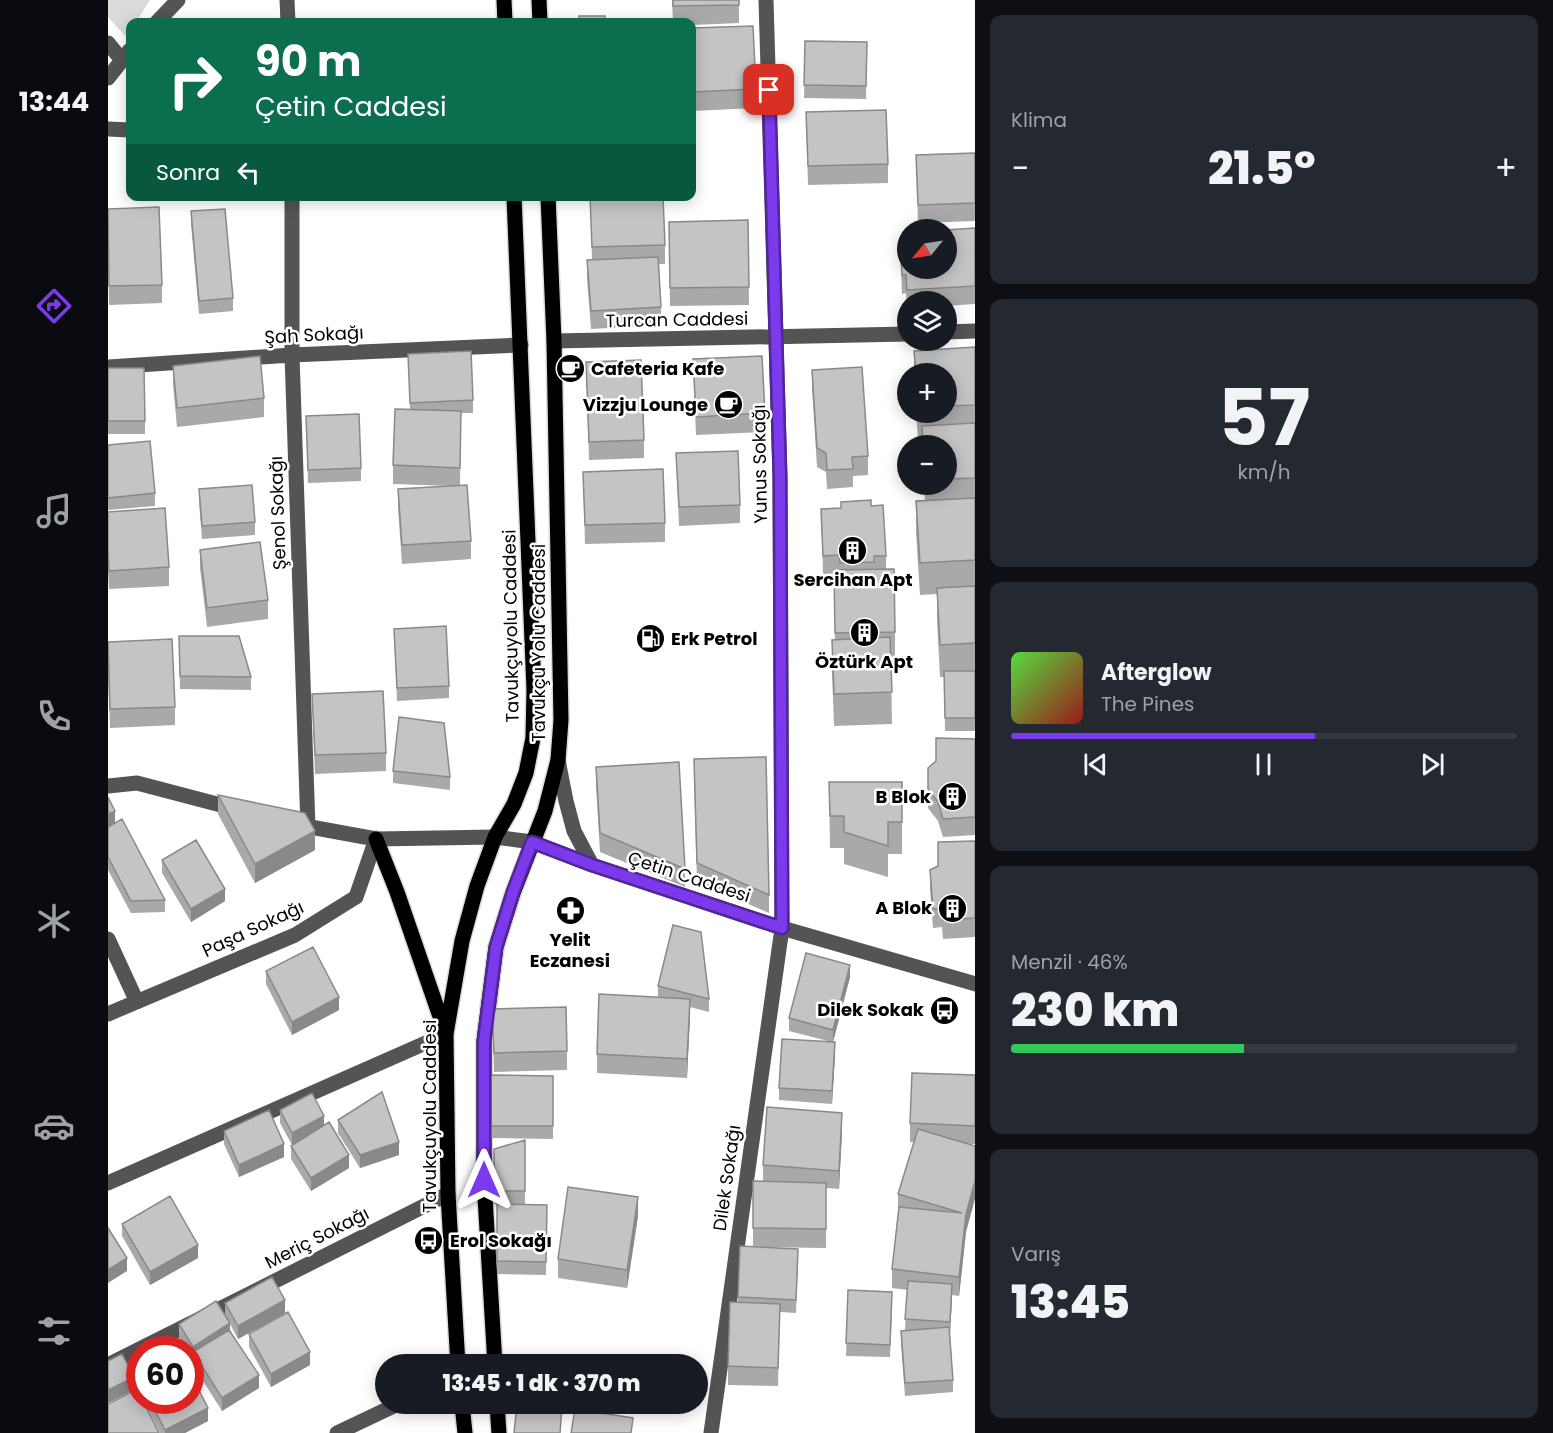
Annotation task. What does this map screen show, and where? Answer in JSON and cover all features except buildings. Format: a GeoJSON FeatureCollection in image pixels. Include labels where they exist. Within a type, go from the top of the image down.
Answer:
{"type":"FeatureCollection","features":[{"type":"Feature","properties":{"kind":"main road"},"geometry":{"type":"LineString","coordinates":[[504,0],[506,18]]}},
{"type":"Feature","properties":{"kind":"main road"},"geometry":{"type":"LineString","coordinates":[[539,0],[540,18]]}},
{"type":"Feature","properties":{"kind":"main road","name":"Tavukçuyolu Caddesi"},"geometry":{"type":"LineString","coordinates":[[457,1354],[448,1194],[446,1034],[462,941],[477,886],[495,837],[514,804],[526,773],[533,738],[534,690],[514,201]]}},
{"type":"Feature","properties":{"kind":"main road"},"geometry":{"type":"LineString","coordinates":[[548,201],[554,341]]}},
{"type":"Feature","properties":{"kind":"main road","name":"Tavukçu Yolu Caddesi"},"geometry":{"type":"LineString","coordinates":[[494,1354],[484,1180],[484,1041],[496,947],[513,892],[545,811],[558,760],[561,720],[554,341]]}},
{"type":"Feature","properties":{"kind":"main road"},"geometry":{"type":"LineString","coordinates":[[376,839],[397,892],[446,1034]]}},
{"type":"Feature","properties":{"kind":"main road"},"geometry":{"type":"LineString","coordinates":[[463,1414],[465,1433]]}},
{"type":"Feature","properties":{"kind":"main road"},"geometry":{"type":"LineString","coordinates":[[498,1414],[499,1433]]}},
{"type":"Feature","properties":{"kind":"street"},"geometry":{"type":"LineString","coordinates":[[161,18],[178,0]]}},
{"type":"Feature","properties":{"kind":"street"},"geometry":{"type":"LineString","coordinates":[[287,0],[288,18]]}},
{"type":"Feature","properties":{"kind":"street","name":"Yunus Sokağı"},"geometry":{"type":"LineString","coordinates":[[766,0],[780,488],[782,928]]}},
{"type":"Feature","properties":{"kind":"street"},"geometry":{"type":"LineString","coordinates":[[108,43],[126,55],[108,78]]}},
{"type":"Feature","properties":{"kind":"street"},"geometry":{"type":"LineString","coordinates":[[108,129],[126,129]]}},
{"type":"Feature","properties":{"kind":"street","name":"Şenol Sokağı"},"geometry":{"type":"LineString","coordinates":[[292,201],[292,355],[308,828]]}},
{"type":"Feature","properties":{"kind":"street"},"geometry":{"type":"LineString","coordinates":[[957,332],[975,331]]}},
{"type":"Feature","properties":{"kind":"street","name":"Turcan Caddesi"},"geometry":{"type":"LineString","coordinates":[[554,341],[897,334]]}},
{"type":"Feature","properties":{"kind":"street","name":"Şah Sokağı"},"geometry":{"type":"LineString","coordinates":[[108,367],[292,355],[521,345]]}},
{"type":"Feature","properties":{"kind":"street"},"geometry":{"type":"LineString","coordinates":[[558,760],[574,831],[592,865]]}},
{"type":"Feature","properties":{"kind":"street"},"geometry":{"type":"LineString","coordinates":[[108,786],[137,783],[249,812]]}},
{"type":"Feature","properties":{"kind":"street","name":"Çetin Caddesi"},"geometry":{"type":"LineString","coordinates":[[280,820],[308,828],[376,839],[495,837],[532,842],[592,865],[782,928],[975,984]]}},
{"type":"Feature","properties":{"kind":"street","name":"Paşa Sokağı"},"geometry":{"type":"LineString","coordinates":[[108,1014],[295,935],[356,897],[376,839]]}},
{"type":"Feature","properties":{"kind":"street","name":"Dilek Sokağı"},"geometry":{"type":"LineString","coordinates":[[711,1433],[782,928]]}},
{"type":"Feature","properties":{"kind":"street"},"geometry":{"type":"LineString","coordinates":[[108,939],[137,1002]]}},
{"type":"Feature","properties":{"kind":"street"},"geometry":{"type":"LineString","coordinates":[[108,1183],[446,1034]]}},
{"type":"Feature","properties":{"kind":"street","name":"Meriç Sokağı"},"geometry":{"type":"LineString","coordinates":[[108,1365],[448,1194]]}},
{"type":"Feature","properties":{"kind":"street"},"geometry":{"type":"LineString","coordinates":[[337,1433],[377,1414]]}},
{"type":"Feature","properties":{"kind":"shaded area"},"geometry":{"type":"Polygon","coordinates":[[[108,0],[150,0],[139,18],[126,18],[126,37],[108,17],[108,0]]]}},
{"type":"Feature","properties":{"kind":"place","name":"Cafeteria Kafe"},"geometry":{"type":"Point","coordinates":[570,369]}},
{"type":"Feature","properties":{"kind":"place","name":"Vizzju Lounge"},"geometry":{"type":"Point","coordinates":[729,405]}},
{"type":"Feature","properties":{"kind":"place","name":"Sercihan Apt"},"geometry":{"type":"Point","coordinates":[853,551]}},
{"type":"Feature","properties":{"kind":"place","name":"Öztürk Apt"},"geometry":{"type":"Point","coordinates":[864,633]}},
{"type":"Feature","properties":{"kind":"place","name":"Erk Petrol"},"geometry":{"type":"Point","coordinates":[650,639]}},
{"type":"Feature","properties":{"kind":"place","name":"B Blok"},"geometry":{"type":"Point","coordinates":[952,797]}},
{"type":"Feature","properties":{"kind":"place","name":"A Blok"},"geometry":{"type":"Point","coordinates":[953,908]}},
{"type":"Feature","properties":{"kind":"place","name":"Yelit Eczanesi"},"geometry":{"type":"Point","coordinates":[570,911]}},
{"type":"Feature","properties":{"kind":"place","name":"Dilek Sokak"},"geometry":{"type":"Point","coordinates":[945,1010]}},
{"type":"Feature","properties":{"kind":"place","name":"Erol Sokağı"},"geometry":{"type":"Point","coordinates":[429,1241]}},
{"type":"Feature","properties":{"kind":"route"},"geometry":{"type":"LineString","coordinates":[[484,1180],[484,1041],[496,947],[532,842],[592,865],[782,928],[780,477],[769,90]]}}]}
